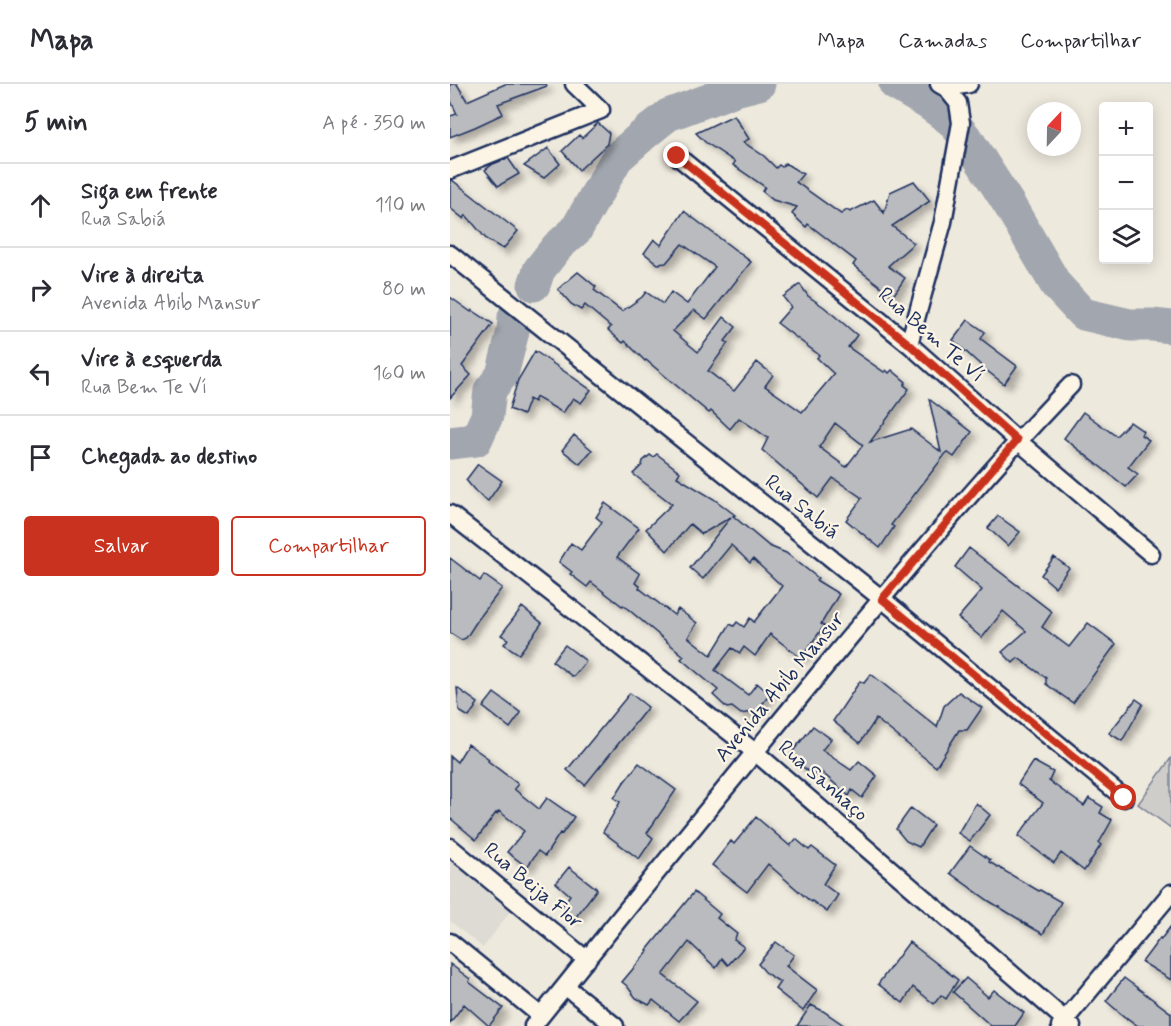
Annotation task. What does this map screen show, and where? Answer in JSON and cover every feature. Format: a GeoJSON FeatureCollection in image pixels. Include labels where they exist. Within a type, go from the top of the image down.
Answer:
{"type":"FeatureCollection","features":[{"type":"Feature","properties":{"kind":"street"},"geometry":{"type":"LineString","coordinates":[[450,170],[602,110],[574,84]]}},
{"type":"Feature","properties":{"kind":"street"},"geometry":{"type":"LineString","coordinates":[[942,86],[969,84]]}},
{"type":"Feature","properties":{"kind":"street"},"geometry":{"type":"LineString","coordinates":[[909,344],[943,222],[961,123],[958,102],[942,86]]}},
{"type":"Feature","properties":{"kind":"street","name":"Rua Bem Te Ví"},"geometry":{"type":"LineString","coordinates":[[677,156],[909,344],[1151,554]]}},
{"type":"Feature","properties":{"kind":"street","name":"Rua Sabiá"},"geometry":{"type":"LineString","coordinates":[[450,254],[882,599],[1124,798]]}},
{"type":"Feature","properties":{"kind":"street","name":"Avenida Abib Mansur"},"geometry":{"type":"LineString","coordinates":[[537,1021],[882,599],[1017,440],[1071,385]]}},
{"type":"Feature","properties":{"kind":"street","name":"Rua Sanhaço"},"geometry":{"type":"LineString","coordinates":[[450,514],[755,752],[1066,1024]]}},
{"type":"Feature","properties":{"kind":"street","name":"Rua Beija Flor"},"geometry":{"type":"LineString","coordinates":[[450,847],[587,960]]}},
{"type":"Feature","properties":{"kind":"street"},"geometry":{"type":"LineString","coordinates":[[1066,1024],[1171,892]]}},
{"type":"Feature","properties":{"kind":"street"},"geometry":{"type":"LineString","coordinates":[[450,942],[537,1021]]}},
{"type":"Feature","properties":{"kind":"street"},"geometry":{"type":"LineString","coordinates":[[566,986],[615,1026]]}},
{"type":"Feature","properties":{"kind":"shaded area"},"geometry":{"type":"Polygon","coordinates":[[[1171,758],[1171,828],[1138,804],[1171,758]]]}},
{"type":"Feature","properties":{"kind":"shaded area"},"geometry":{"type":"Polygon","coordinates":[[[450,854],[458,861],[457,866],[474,881],[478,876],[514,906],[483,948],[450,921],[450,854]]]}},
{"type":"Feature","properties":{"kind":"building"},"geometry":{"type":"Polygon","coordinates":[[[450,84],[457,84],[467,101],[505,84],[546,84],[547,86],[498,104],[503,114],[450,137],[450,116],[457,114],[450,99],[450,84]]]}},
{"type":"Feature","properties":{"kind":"building"},"geometry":{"type":"Polygon","coordinates":[[[734,115],[749,139],[743,142],[764,156],[776,168],[779,165],[782,167],[785,163],[803,174],[796,182],[841,214],[874,200],[884,213],[890,192],[914,181],[930,201],[892,226],[914,243],[888,266],[905,278],[893,296],[853,265],[856,261],[808,224],[806,227],[792,214],[797,207],[773,200],[762,191],[765,187],[733,165],[735,162],[705,142],[696,133],[734,115]]]}},
{"type":"Feature","properties":{"kind":"building"},"geometry":{"type":"Polygon","coordinates":[[[598,123],[609,133],[607,144],[579,170],[562,151],[579,135],[582,138],[598,123]]]}},
{"type":"Feature","properties":{"kind":"building"},"geometry":{"type":"Polygon","coordinates":[[[548,148],[560,164],[544,178],[524,166],[548,148]]]}},
{"type":"Feature","properties":{"kind":"building"},"geometry":{"type":"Polygon","coordinates":[[[508,158],[519,174],[498,186],[485,170],[508,158]]]}},
{"type":"Feature","properties":{"kind":"building"},"geometry":{"type":"Polygon","coordinates":[[[450,180],[518,231],[503,249],[487,240],[466,215],[464,219],[450,208],[450,180]]]}},
{"type":"Feature","properties":{"kind":"building"},"geometry":{"type":"Polygon","coordinates":[[[684,211],[751,262],[706,319],[694,310],[673,331],[698,352],[724,317],[736,327],[725,341],[728,343],[708,371],[734,391],[757,362],[773,375],[765,386],[802,412],[834,374],[817,358],[819,355],[777,323],[791,307],[783,297],[800,284],[808,296],[857,335],[848,347],[884,372],[886,370],[889,373],[892,370],[906,382],[904,385],[909,389],[870,442],[911,429],[941,452],[929,399],[972,432],[954,457],[947,452],[891,525],[894,527],[880,548],[846,520],[862,498],[833,478],[818,498],[762,450],[768,438],[739,418],[730,429],[711,411],[709,413],[645,361],[625,341],[623,343],[608,330],[611,327],[585,305],[581,310],[571,304],[558,289],[578,272],[596,287],[594,290],[622,311],[646,292],[663,304],[671,292],[687,304],[715,267],[682,244],[666,263],[658,264],[644,253],[654,239],[661,245],[684,211]],[[835,423],[819,447],[846,467],[863,445],[835,423]]]}},
{"type":"Feature","properties":{"kind":"building"},"geometry":{"type":"Polygon","coordinates":[[[450,297],[493,324],[462,366],[471,375],[450,398],[450,297]]]}},
{"type":"Feature","properties":{"kind":"building"},"geometry":{"type":"Polygon","coordinates":[[[968,320],[985,332],[981,339],[1017,366],[1004,384],[953,340],[968,320]]]}},
{"type":"Feature","properties":{"kind":"building"},"geometry":{"type":"Polygon","coordinates":[[[535,351],[591,390],[581,403],[573,398],[563,413],[536,397],[534,402],[529,399],[523,415],[509,409],[518,380],[535,351]]]}},
{"type":"Feature","properties":{"kind":"building"},"geometry":{"type":"Polygon","coordinates":[[[1083,412],[1116,436],[1130,422],[1143,431],[1141,435],[1149,440],[1128,467],[1138,474],[1126,487],[1064,438],[1083,412]]]}},
{"type":"Feature","properties":{"kind":"building"},"geometry":{"type":"Polygon","coordinates":[[[574,435],[592,450],[580,464],[562,450],[574,435]]]}},
{"type":"Feature","properties":{"kind":"building"},"geometry":{"type":"Polygon","coordinates":[[[657,454],[680,472],[677,477],[714,499],[769,546],[786,553],[818,578],[816,580],[839,594],[821,624],[824,626],[801,658],[770,634],[755,656],[744,647],[740,653],[732,648],[715,670],[748,695],[757,683],[770,694],[757,711],[741,714],[732,707],[727,708],[713,695],[718,690],[681,659],[684,656],[623,605],[591,582],[587,587],[559,562],[571,543],[581,550],[602,522],[596,517],[605,503],[639,528],[617,557],[640,574],[635,583],[640,586],[639,588],[674,615],[678,609],[697,623],[688,637],[711,655],[730,624],[734,626],[737,622],[744,627],[750,618],[754,622],[782,586],[753,559],[750,563],[731,545],[703,579],[690,568],[731,517],[702,534],[690,524],[667,551],[646,529],[672,504],[633,474],[650,455],[653,457],[657,454]]]}},
{"type":"Feature","properties":{"kind":"building"},"geometry":{"type":"Polygon","coordinates":[[[478,464],[502,481],[488,501],[466,480],[478,464]]]}},
{"type":"Feature","properties":{"kind":"building"},"geometry":{"type":"Polygon","coordinates":[[[998,516],[1020,532],[1008,546],[988,528],[998,516]]]}},
{"type":"Feature","properties":{"kind":"building"},"geometry":{"type":"Polygon","coordinates":[[[969,548],[1052,612],[1042,627],[1069,647],[1088,623],[1116,644],[1073,703],[1046,684],[1046,678],[1018,658],[1013,663],[1002,652],[1026,631],[1003,611],[982,638],[958,618],[982,590],[955,567],[969,548]]]}},
{"type":"Feature","properties":{"kind":"building"},"geometry":{"type":"Polygon","coordinates":[[[1054,557],[1069,568],[1055,587],[1041,575],[1054,557]]]}},
{"type":"Feature","properties":{"kind":"building"},"geometry":{"type":"Polygon","coordinates":[[[450,558],[480,581],[484,575],[502,588],[466,638],[461,640],[450,633],[450,558]]]}},
{"type":"Feature","properties":{"kind":"building"},"geometry":{"type":"Polygon","coordinates":[[[522,607],[542,623],[519,654],[504,644],[508,639],[501,635],[522,607]]]}},
{"type":"Feature","properties":{"kind":"building"},"geometry":{"type":"Polygon","coordinates":[[[565,645],[586,661],[573,677],[552,661],[565,645]]]}},
{"type":"Feature","properties":{"kind":"building"},"geometry":{"type":"Polygon","coordinates":[[[871,674],[937,727],[944,706],[959,692],[982,708],[967,730],[959,730],[936,767],[876,719],[860,743],[833,721],[860,681],[864,683],[871,674]]]}},
{"type":"Feature","properties":{"kind":"building"},"geometry":{"type":"Polygon","coordinates":[[[457,688],[478,703],[469,717],[459,711],[457,688]]]}},
{"type":"Feature","properties":{"kind":"building"},"geometry":{"type":"Polygon","coordinates":[[[494,693],[521,713],[510,728],[483,707],[494,693]]]}},
{"type":"Feature","properties":{"kind":"building"},"geometry":{"type":"Polygon","coordinates":[[[630,693],[648,707],[585,785],[567,770],[630,693]]]}},
{"type":"Feature","properties":{"kind":"building"},"geometry":{"type":"Polygon","coordinates":[[[1136,699],[1143,704],[1122,741],[1109,733],[1136,699]]]}},
{"type":"Feature","properties":{"kind":"building"},"geometry":{"type":"Polygon","coordinates":[[[813,726],[831,739],[822,750],[851,770],[859,761],[877,776],[862,798],[852,790],[849,796],[819,770],[814,776],[789,756],[813,726]]]}},
{"type":"Feature","properties":{"kind":"building"},"geometry":{"type":"Polygon","coordinates":[[[468,744],[518,784],[514,789],[539,809],[547,798],[574,817],[545,856],[538,851],[527,867],[507,852],[524,831],[499,811],[476,840],[450,818],[450,756],[457,762],[468,744]]]}},
{"type":"Feature","properties":{"kind":"building"},"geometry":{"type":"Polygon","coordinates":[[[1033,761],[1053,772],[1049,781],[1084,806],[1089,798],[1103,807],[1100,813],[1112,820],[1099,843],[1101,845],[1084,871],[1061,853],[1054,863],[1018,836],[1043,803],[1018,784],[1033,761]]]}},
{"type":"Feature","properties":{"kind":"building"},"geometry":{"type":"Polygon","coordinates":[[[639,763],[676,790],[647,833],[653,838],[639,859],[603,832],[620,802],[614,798],[639,763]]]}},
{"type":"Feature","properties":{"kind":"building"},"geometry":{"type":"Polygon","coordinates":[[[976,803],[990,815],[970,841],[958,833],[976,803]]]}},
{"type":"Feature","properties":{"kind":"building"},"geometry":{"type":"Polygon","coordinates":[[[911,808],[933,825],[919,847],[906,841],[896,829],[911,808]]]}},
{"type":"Feature","properties":{"kind":"building"},"geometry":{"type":"Polygon","coordinates":[[[756,817],[790,846],[796,839],[809,850],[812,847],[835,865],[823,884],[838,895],[827,912],[811,902],[768,864],[747,892],[712,865],[731,841],[734,844],[756,817]]]}},
{"type":"Feature","properties":{"kind":"building"},"geometry":{"type":"Polygon","coordinates":[[[970,846],[990,860],[989,862],[1061,902],[1043,934],[989,901],[950,873],[970,846]]]}},
{"type":"Feature","properties":{"kind":"building"},"geometry":{"type":"Polygon","coordinates":[[[569,867],[597,889],[575,918],[561,907],[570,895],[556,883],[569,867]]]}},
{"type":"Feature","properties":{"kind":"building"},"geometry":{"type":"Polygon","coordinates":[[[694,892],[720,914],[717,918],[737,934],[734,940],[744,947],[728,965],[722,958],[716,968],[689,942],[663,975],[697,1001],[679,1021],[653,1000],[649,1005],[636,998],[622,982],[694,892]]]}},
{"type":"Feature","properties":{"kind":"building"},"geometry":{"type":"Polygon","coordinates":[[[1171,926],[1171,980],[1142,962],[1171,926]]]}},
{"type":"Feature","properties":{"kind":"building"},"geometry":{"type":"Polygon","coordinates":[[[776,942],[794,955],[786,966],[817,990],[803,1011],[775,989],[780,982],[767,974],[758,964],[776,942]]]}},
{"type":"Feature","properties":{"kind":"building"},"geometry":{"type":"Polygon","coordinates":[[[909,942],[958,980],[946,999],[941,995],[934,1004],[913,987],[903,1003],[878,984],[909,942]]]}},
{"type":"Feature","properties":{"kind":"building"},"geometry":{"type":"Polygon","coordinates":[[[450,964],[503,1008],[489,1026],[464,1004],[450,1023],[450,964]]]}},
{"type":"Feature","properties":{"kind":"building"},"geometry":{"type":"Polygon","coordinates":[[[966,978],[988,997],[994,990],[1024,1013],[1015,1026],[991,1026],[953,992],[966,978]]]}},
{"type":"Feature","properties":{"kind":"building"},"geometry":{"type":"Polygon","coordinates":[[[1124,978],[1171,1013],[1171,1026],[1138,1026],[1106,1001],[1124,978]]]}},
{"type":"Feature","properties":{"kind":"building"},"geometry":{"type":"Polygon","coordinates":[[[811,1005],[823,1011],[845,1026],[797,1026],[811,1005]]]}},
{"type":"Feature","properties":{"kind":"waterway"},"geometry":{"type":"LineString","coordinates":[[534,285],[539,270],[557,247],[576,230],[617,158],[668,115],[735,90],[759,84]]}},
{"type":"Feature","properties":{"kind":"waterway"},"geometry":{"type":"LineString","coordinates":[[895,84],[952,121],[969,142],[1010,206],[1056,285],[1083,314],[1130,325],[1171,327]]}},
{"type":"Feature","properties":{"kind":"waterway"},"geometry":{"type":"LineString","coordinates":[[450,443],[476,440],[487,416],[490,390],[502,375],[513,331],[514,317]]}},
{"type":"Feature","properties":{"kind":"route"},"geometry":{"type":"LineString","coordinates":[[677,156],[909,344],[1017,440],[882,599],[1124,798]]}}]}
